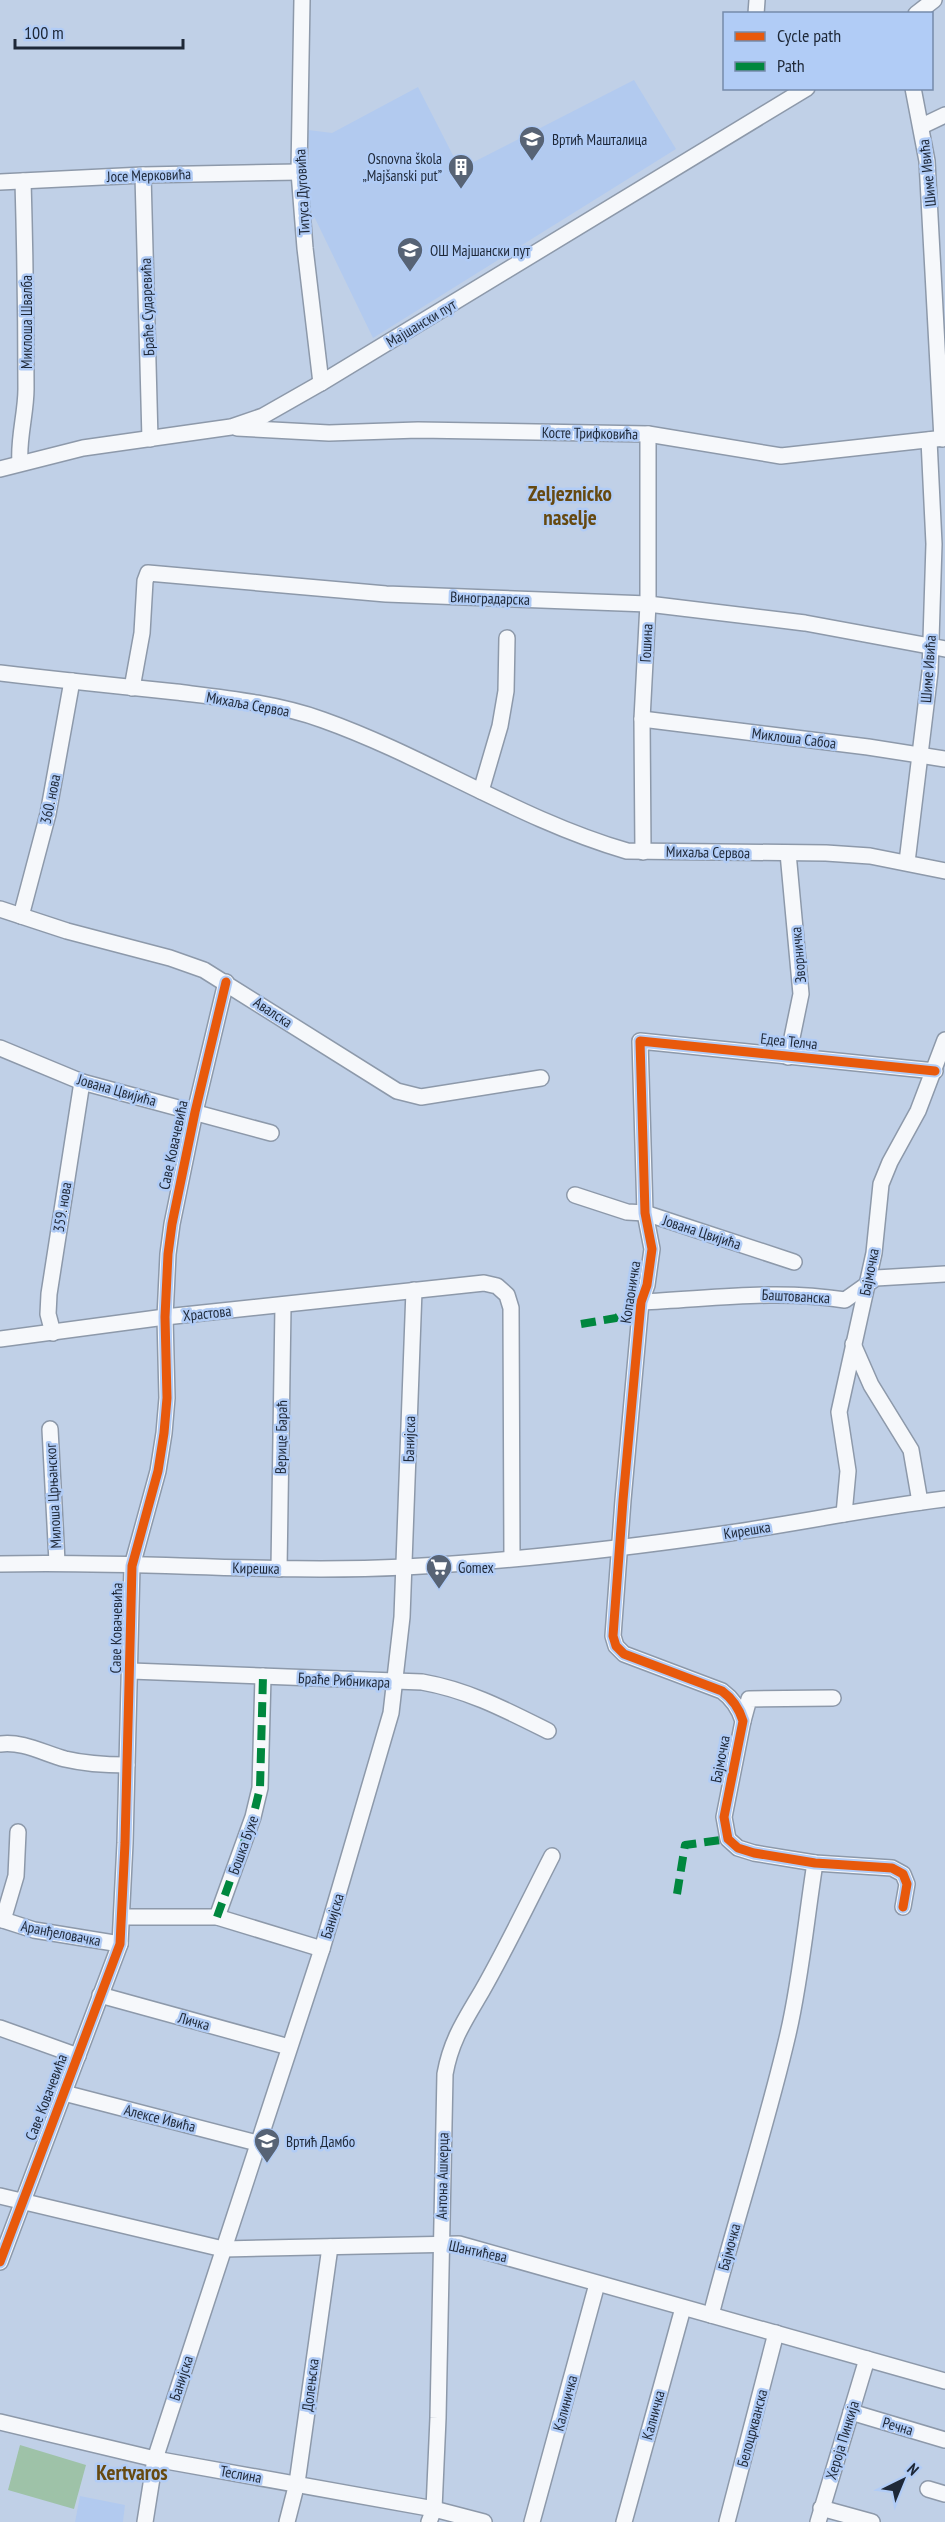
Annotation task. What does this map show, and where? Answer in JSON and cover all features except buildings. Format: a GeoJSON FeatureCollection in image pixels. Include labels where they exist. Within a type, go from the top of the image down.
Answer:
{"type":"FeatureCollection","features":[{"type":"Feature","properties":{"kind":"street","name":"Титуса Дуговића"},"geometry":{"type":"LineString","coordinates":[[302,0],[299,172],[305,248],[321,383]]}},
{"type":"Feature","properties":{"kind":"street"},"geometry":{"type":"LineString","coordinates":[[919,12],[934,0]]}},
{"type":"Feature","properties":{"kind":"street"},"geometry":{"type":"LineString","coordinates":[[779,90],[784,103]]}},
{"type":"Feature","properties":{"kind":"street","name":"Мајшански пут"},"geometry":{"type":"LineString","coordinates":[[0,469],[20,462],[83,448],[231,427],[263,416],[804,90]]}},
{"type":"Feature","properties":{"kind":"street","name":"Шиме Ивића"},"geometry":{"type":"LineString","coordinates":[[908,862],[930,672],[938,647],[939,545],[939,238],[922,126],[913,90]]}},
{"type":"Feature","properties":{"kind":"street"},"geometry":{"type":"LineString","coordinates":[[922,126],[945,115]]}},
{"type":"Feature","properties":{"kind":"street","name":"Јосе Мерковића"},"geometry":{"type":"LineString","coordinates":[[0,182],[143,175],[299,172]]}},
{"type":"Feature","properties":{"kind":"street","name":"Браће Сударевића"},"geometry":{"type":"LineString","coordinates":[[143,175],[150,439]]}},
{"type":"Feature","properties":{"kind":"street","name":"Миклоша Швалба"},"geometry":{"type":"LineString","coordinates":[[20,462],[19,452],[24,429],[26,389],[23,181]]}},
{"type":"Feature","properties":{"kind":"street","name":"Косте Трифковића"},"geometry":{"type":"LineString","coordinates":[[231,427],[329,433],[418,430],[648,434],[781,456],[939,439]]}},
{"type":"Feature","properties":{"kind":"street","name":"Гошина"},"geometry":{"type":"LineString","coordinates":[[643,852],[642,719],[648,604],[648,434]]}},
{"type":"Feature","properties":{"kind":"street","name":"Виноградарска"},"geometry":{"type":"LineString","coordinates":[[132,688],[141,633],[145,581],[148,573],[386,594],[648,604],[805,623],[938,647]]}},
{"type":"Feature","properties":{"kind":"street"},"geometry":{"type":"LineString","coordinates":[[481,791],[500,726],[506,691],[507,638]]}},
{"type":"Feature","properties":{"kind":"street","name":"Михаља Сервоа"},"geometry":{"type":"LineString","coordinates":[[0,673],[212,697],[274,707],[321,719],[601,843],[627,851],[870,856],[908,862],[945,872]]}},
{"type":"Feature","properties":{"kind":"street","name":"360. нова"},"geometry":{"type":"LineString","coordinates":[[21,915],[48,813],[72,681]]}},
{"type":"Feature","properties":{"kind":"street","name":"Миклоша Сабоа"},"geometry":{"type":"LineString","coordinates":[[642,719],[919,753],[945,759]]}},
{"type":"Feature","properties":{"kind":"street","name":"Зворничка"},"geometry":{"type":"LineString","coordinates":[[788,853],[801,994],[788,1057]]}},
{"type":"Feature","properties":{"kind":"street","name":"Авалска"},"geometry":{"type":"LineString","coordinates":[[0,909],[67,931],[170,958],[204,970],[398,1091],[421,1097],[541,1078]]}},
{"type":"Feature","properties":{"kind":"street","name":"Саве Ковачевића"},"geometry":{"type":"LineString","coordinates":[[0,2262],[120,1944],[131,1671],[132,1566],[158,1471],[164,1433],[167,1398],[165,1317],[172,1224],[195,1112],[226,982]]}},
{"type":"Feature","properties":{"kind":"street","name":"Бајмочка"},"geometry":{"type":"LineString","coordinates":[[844,1514],[848,1471],[839,1412],[874,1252],[881,1184],[890,1162],[918,1111],[945,1040]]}},
{"type":"Feature","properties":{"kind":"street","name":"Едеа Телча"},"geometry":{"type":"LineString","coordinates":[[640,1041],[935,1071]]}},
{"type":"Feature","properties":{"kind":"street","name":"Копаоничка"},"geometry":{"type":"LineString","coordinates":[[620,1547],[641,1302],[648,1285],[652,1249],[645,1213],[640,1041]]}},
{"type":"Feature","properties":{"kind":"street","name":"Јована Цвијића"},"geometry":{"type":"LineString","coordinates":[[0,1048],[82,1082],[271,1133]]}},
{"type":"Feature","properties":{"kind":"street","name":"359. нова"},"geometry":{"type":"LineString","coordinates":[[53,1333],[48,1314],[49,1294],[82,1082]]}},
{"type":"Feature","properties":{"kind":"street","name":"Јована Цвијића"},"geometry":{"type":"LineString","coordinates":[[575,1196],[627,1212],[645,1213],[794,1262]]}},
{"type":"Feature","properties":{"kind":"street","name":"Баштованска"},"geometry":{"type":"LineString","coordinates":[[641,1302],[745,1294],[812,1295],[845,1300],[867,1282],[876,1278],[945,1274]]}},
{"type":"Feature","properties":{"kind":"street"},"geometry":{"type":"LineString","coordinates":[[414,1290],[484,1283],[497,1286],[507,1295],[511,1308],[512,1558]]}},
{"type":"Feature","properties":{"kind":"street","name":"Храстова"},"geometry":{"type":"LineString","coordinates":[[0,1340],[165,1317],[414,1290]]}},
{"type":"Feature","properties":{"kind":"street","name":"Банијска"},"geometry":{"type":"LineString","coordinates":[[145,2522],[155,2458],[322,1949],[392,1713],[405,1567],[414,1290]]}},
{"type":"Feature","properties":{"kind":"street","name":"Верице Бараћ"},"geometry":{"type":"LineString","coordinates":[[279,1569],[283,1306]]}},
{"type":"Feature","properties":{"kind":"street"},"geometry":{"type":"LineString","coordinates":[[853,1344],[871,1385],[911,1450],[920,1502]]}},
{"type":"Feature","properties":{"kind":"street","name":"Милоша Црњанског"},"geometry":{"type":"LineString","coordinates":[[50,1429],[57,1562]]}},
{"type":"Feature","properties":{"kind":"street","name":"Кирешка"},"geometry":{"type":"LineString","coordinates":[[0,1564],[57,1562],[279,1569],[405,1567],[620,1547],[945,1499]]}},
{"type":"Feature","properties":{"kind":"street"},"geometry":{"type":"LineString","coordinates":[[620,1547],[613,1636],[616,1646],[624,1654],[722,1691],[732,1698],[833,1698]]}},
{"type":"Feature","properties":{"kind":"street","name":"Браће Рибникара"},"geometry":{"type":"LineString","coordinates":[[131,1671],[395,1683],[422,1682],[451,1687],[478,1696],[548,1731]]}},
{"type":"Feature","properties":{"kind":"street","name":"Бошка Бухе"},"geometry":{"type":"LineString","coordinates":[[217,1917],[254,1817],[260,1788],[263,1676]]}},
{"type":"Feature","properties":{"kind":"street","name":"Бајмочка"},"geometry":{"type":"LineString","coordinates":[[732,1698],[743,1721]]}},
{"type":"Feature","properties":{"kind":"street","name":"Бајмочка"},"geometry":{"type":"LineString","coordinates":[[749,1699],[724,1817],[728,1839],[738,1848],[815,1863],[892,1868],[903,1874],[907,1884],[903,1907]]}},
{"type":"Feature","properties":{"kind":"street"},"geometry":{"type":"LineString","coordinates":[[0,1743],[31,1747],[62,1758],[94,1765],[127,1766]]}},
{"type":"Feature","properties":{"kind":"street","name":"Аранђеловачка"},"geometry":{"type":"LineString","coordinates":[[18,1832],[16,1876],[1,1920],[33,1930],[120,1944]]}},
{"type":"Feature","properties":{"kind":"street","name":"Антона Ашкерца"},"geometry":{"type":"LineString","coordinates":[[432,2515],[441,2243],[443,2092],[449,2050],[552,1856]]}},
{"type":"Feature","properties":{"kind":"street","name":"Бајмочка"},"geometry":{"type":"LineString","coordinates":[[711,2315],[732,2234],[772,2102],[789,2030],[815,1863]]}},
{"type":"Feature","properties":{"kind":"street"},"geometry":{"type":"LineString","coordinates":[[122,1917],[217,1917],[322,1949]]}},
{"type":"Feature","properties":{"kind":"street","name":"Личка"},"geometry":{"type":"LineString","coordinates":[[100,1995],[289,2047]]}},
{"type":"Feature","properties":{"kind":"street"},"geometry":{"type":"LineString","coordinates":[[0,2028],[78,2056]]}},
{"type":"Feature","properties":{"kind":"street","name":"Алексе Ивића"},"geometry":{"type":"LineString","coordinates":[[64,2093],[257,2143]]}},
{"type":"Feature","properties":{"kind":"street","name":"Шантићева"},"geometry":{"type":"LineString","coordinates":[[0,2196],[223,2249],[441,2243],[482,2249],[597,2284],[945,2381]]}},
{"type":"Feature","properties":{"kind":"street","name":"Долењска"},"geometry":{"type":"LineString","coordinates":[[287,2522],[297,2483],[330,2247]]}},
{"type":"Feature","properties":{"kind":"street","name":"Калиничка"},"geometry":{"type":"LineString","coordinates":[[532,2522],[597,2284]]}},
{"type":"Feature","properties":{"kind":"street","name":"Калничка"},"geometry":{"type":"LineString","coordinates":[[624,2522],[683,2308]]}},
{"type":"Feature","properties":{"kind":"street","name":"Белоцркванска"},"geometry":{"type":"LineString","coordinates":[[727,2522],[776,2333]]}},
{"type":"Feature","properties":{"kind":"street","name":"Хероја Пинкија"},"geometry":{"type":"LineString","coordinates":[[820,2515],[867,2359]]}},
{"type":"Feature","properties":{"kind":"street","name":"Речна"},"geometry":{"type":"LineString","coordinates":[[851,2412],[945,2440]]}},
{"type":"Feature","properties":{"kind":"street","name":"Теслина"},"geometry":{"type":"LineString","coordinates":[[0,2422],[155,2458],[297,2483],[432,2515],[484,2522]]}},
{"type":"Feature","properties":{"kind":"street"},"geometry":{"type":"LineString","coordinates":[[928,2489],[945,2494]]}},
{"type":"Feature","properties":{"kind":"street"},"geometry":{"type":"LineString","coordinates":[[820,2515],[872,2522]]}},
{"type":"Feature","properties":{"kind":"shaded area","name":"ОШ Мајшански пут"},"geometry":{"type":"Polygon","coordinates":[[[634,80],[676,149],[373,338],[310,208],[308,130],[332,133],[418,87],[460,169],[634,80]]]}},
{"type":"Feature","properties":{"kind":"shaded area"},"geometry":{"type":"Polygon","coordinates":[[[80,2496],[125,2505],[123,2522],[75,2522],[80,2496]]]}},
{"type":"Feature","properties":{"kind":"green space"},"geometry":{"type":"Polygon","coordinates":[[[20,2445],[86,2465],[74,2509],[8,2490],[20,2445]]]}},
{"type":"Feature","properties":{"kind":"marked path"},"geometry":{"type":"LineString","coordinates":[[581,1324],[616,1318],[641,1302]]}},
{"type":"Feature","properties":{"kind":"marked path"},"geometry":{"type":"LineString","coordinates":[[217,1917],[253,1817],[260,1788],[263,1676]]}},
{"type":"Feature","properties":{"kind":"marked path"},"geometry":{"type":"LineString","coordinates":[[677,1894],[685,1845],[728,1839]]}},
{"type":"Feature","properties":{"kind":"cycle path"},"geometry":{"type":"LineString","coordinates":[[0,2262],[120,1944],[132,1566],[158,1471],[164,1433],[167,1398],[165,1317],[172,1224],[195,1112],[226,982]]}},
{"type":"Feature","properties":{"kind":"cycle path"},"geometry":{"type":"LineString","coordinates":[[903,1907],[907,1884],[903,1874],[892,1868],[815,1863],[754,1853],[738,1848],[728,1839],[724,1817],[743,1721],[737,1708],[722,1691],[624,1654],[616,1646],[613,1636],[641,1302],[647,1285],[652,1249],[645,1213],[640,1041],[935,1071]]}},
{"type":"Feature","properties":{"kind":"place","name":"Вртић Машталица"},"geometry":{"type":"Point","coordinates":[532,162]}},
{"type":"Feature","properties":{"kind":"place","name":"Osnovna škola „Majšanski put”"},"geometry":{"type":"Point","coordinates":[461,190]}},
{"type":"Feature","properties":{"kind":"place","name":"ОШ Мајшански пут"},"geometry":{"type":"Point","coordinates":[410,273]}},
{"type":"Feature","properties":{"kind":"place","name":"Gomex"},"geometry":{"type":"Point","coordinates":[439,1590]}},
{"type":"Feature","properties":{"kind":"place","name":"Вртић Дамбо"},"geometry":{"type":"Point","coordinates":[267,2164]}},
{"type":"Feature","properties":{"kind":"district","name":"Zeljeznicko naselje"},"geometry":{"type":"Point","coordinates":[570,505]}},
{"type":"Feature","properties":{"kind":"district","name":"Kertvaros"},"geometry":{"type":"Point","coordinates":[132,2472]}}]}
